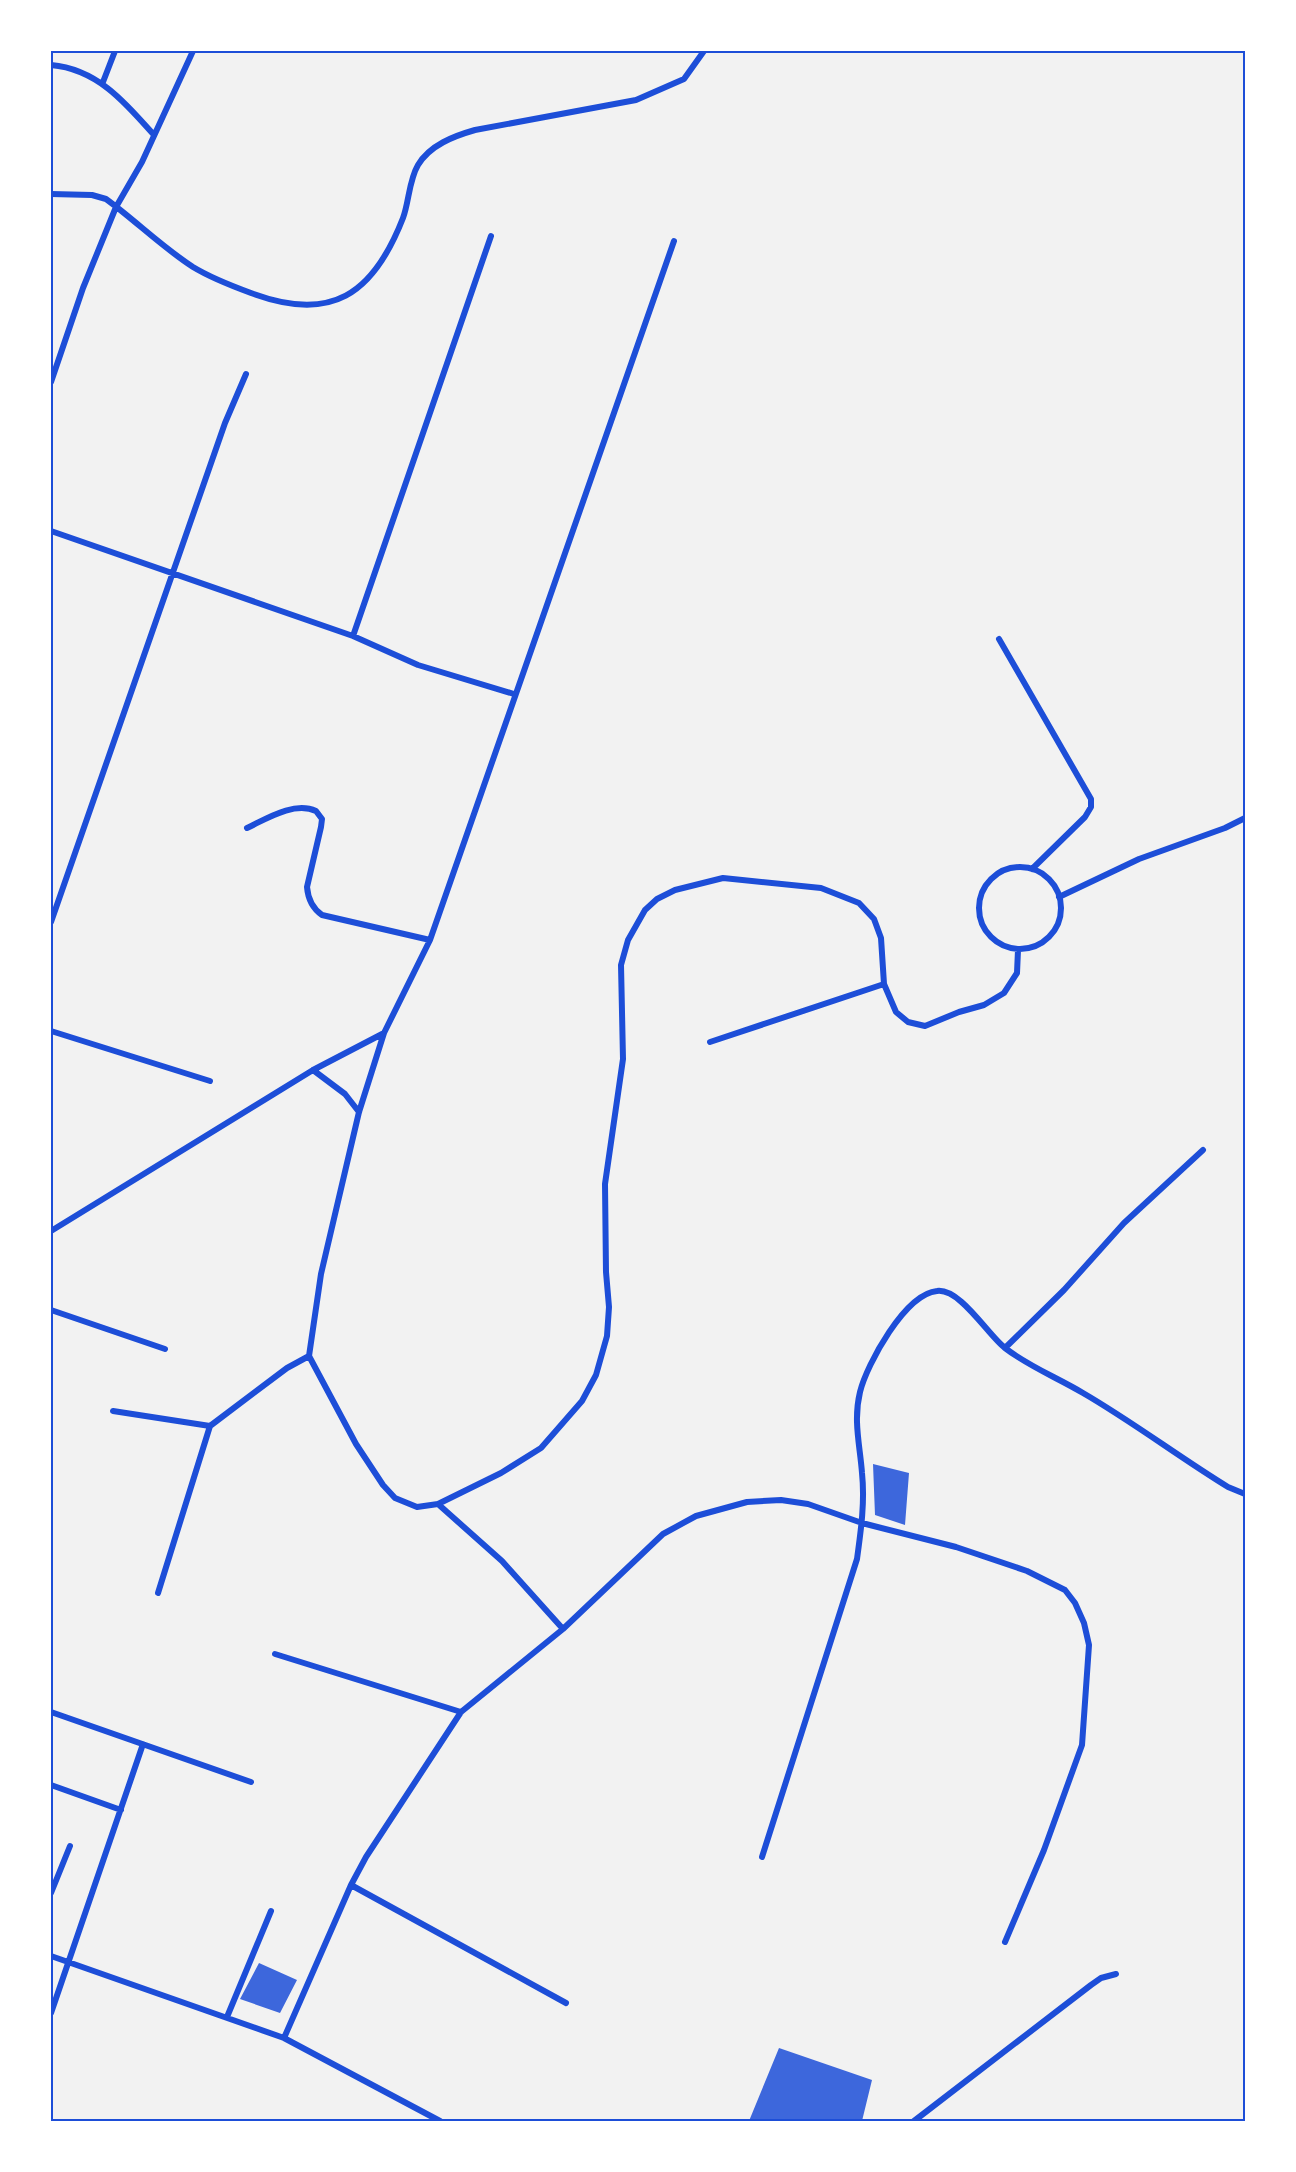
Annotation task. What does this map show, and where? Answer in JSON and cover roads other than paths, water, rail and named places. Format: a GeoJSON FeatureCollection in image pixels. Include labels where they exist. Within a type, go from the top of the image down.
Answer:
{"type":"FeatureCollection","features":[{"type":"Feature","properties":{"kind":"street"},"geometry":{"type":"LineString","coordinates":[[103,82],[115,51]]}},
{"type":"Feature","properties":{"kind":"street"},"geometry":{"type":"LineString","coordinates":[[51,382],[82,288],[116,207],[154,135],[193,51]]}},
{"type":"Feature","properties":{"kind":"street"},"geometry":{"type":"LineString","coordinates":[[51,194],[92,195],[116,207],[195,268],[230,285],[294,305],[327,304],[358,290],[383,256],[403,218],[417,166],[430,151],[451,137],[475,130],[636,100],[684,79],[704,51]]}},
{"type":"Feature","properties":{"kind":"street"},"geometry":{"type":"LineString","coordinates":[[51,65],[86,74],[103,82],[154,135]]}},
{"type":"Feature","properties":{"kind":"street"},"geometry":{"type":"LineString","coordinates":[[353,636],[491,236]]}},
{"type":"Feature","properties":{"kind":"street"},"geometry":{"type":"LineString","coordinates":[[674,241],[513,694],[430,940],[384,1033],[359,1112],[321,1274],[309,1356],[356,1444],[383,1485],[405,1504],[417,1507],[438,1504],[501,1473],[541,1448],[582,1401],[596,1375],[607,1336],[609,1307],[606,1272],[606,1184],[623,1059],[621,965],[628,940],[645,910],[657,899],[675,890],[723,878],[821,888],[859,903],[874,919],[881,938],[884,984],[901,1018],[925,1026],[984,1005],[1004,993],[1017,974],[1018,950]]}},
{"type":"Feature","properties":{"kind":"street"},"geometry":{"type":"LineString","coordinates":[[51,922],[225,423],[246,374]]}},
{"type":"Feature","properties":{"kind":"street"},"geometry":{"type":"LineString","coordinates":[[51,531],[173,571],[353,636],[418,665],[513,694]]}},
{"type":"Feature","properties":{"kind":"street"},"geometry":{"type":"LineString","coordinates":[[999,639],[1091,799],[1091,807],[1085,817],[1032,869]]}},
{"type":"Feature","properties":{"kind":"street"},"geometry":{"type":"LineString","coordinates":[[247,828],[286,811],[303,808],[316,811],[322,819],[307,887],[308,896],[316,911],[322,915],[430,940]]}},
{"type":"Feature","properties":{"kind":"street"},"geometry":{"type":"LineString","coordinates":[[1059,897],[1139,859],[1225,828],[1245,818]]}},
{"type":"Feature","properties":{"kind":"street"},"geometry":{"type":"LineString","coordinates":[[1014,867],[1032,869],[1048,880],[1059,897],[1061,913],[1051,934],[1034,948],[1018,950],[1001,945],[988,935],[980,919],[979,902],[986,885],[998,873],[1014,867]]}},
{"type":"Feature","properties":{"kind":"street"},"geometry":{"type":"LineString","coordinates":[[710,1042],[884,984]]}},
{"type":"Feature","properties":{"kind":"street"},"geometry":{"type":"LineString","coordinates":[[51,1031],[210,1081]]}},
{"type":"Feature","properties":{"kind":"street"},"geometry":{"type":"LineString","coordinates":[[51,1232],[313,1070],[384,1033]]}},
{"type":"Feature","properties":{"kind":"street"},"geometry":{"type":"LineString","coordinates":[[313,1070],[345,1094],[359,1112]]}},
{"type":"Feature","properties":{"kind":"street"},"geometry":{"type":"LineString","coordinates":[[1005,1348],[1064,1290],[1124,1223],[1203,1150]]}},
{"type":"Feature","properties":{"kind":"street"},"geometry":{"type":"LineString","coordinates":[[762,1857],[852,1574],[862,1523],[863,1474],[856,1413],[867,1368],[882,1339],[926,1294],[937,1291],[946,1292],[966,1306],[1005,1348],[1085,1394],[1211,1476],[1245,1494]]}},
{"type":"Feature","properties":{"kind":"street"},"geometry":{"type":"LineString","coordinates":[[51,1310],[165,1349]]}},
{"type":"Feature","properties":{"kind":"street"},"geometry":{"type":"LineString","coordinates":[[158,1593],[210,1426],[287,1368],[309,1356]]}},
{"type":"Feature","properties":{"kind":"street"},"geometry":{"type":"LineString","coordinates":[[113,1411],[210,1426]]}},
{"type":"Feature","properties":{"kind":"street"},"geometry":{"type":"LineString","coordinates":[[284,2038],[351,1885],[393,1812],[423,1773],[461,1712],[563,1629],[663,1534],[696,1516],[718,1508],[747,1502],[781,1500],[808,1504],[862,1523],[956,1546],[1027,1571],[1065,1590],[1084,1623],[1089,1645],[1082,1745],[1044,1850],[1005,1942]]}},
{"type":"Feature","properties":{"kind":"street"},"geometry":{"type":"LineString","coordinates":[[438,1504],[502,1561],[563,1629]]}},
{"type":"Feature","properties":{"kind":"street"},"geometry":{"type":"LineString","coordinates":[[275,1654],[461,1712]]}},
{"type":"Feature","properties":{"kind":"street"},"geometry":{"type":"LineString","coordinates":[[51,1712],[251,1782]]}},
{"type":"Feature","properties":{"kind":"street"},"geometry":{"type":"LineString","coordinates":[[51,2013],[143,1744]]}},
{"type":"Feature","properties":{"kind":"street"},"geometry":{"type":"LineString","coordinates":[[51,1785],[121,1810]]}},
{"type":"Feature","properties":{"kind":"street"},"geometry":{"type":"LineString","coordinates":[[51,1893],[70,1846]]}},
{"type":"Feature","properties":{"kind":"street"},"geometry":{"type":"LineString","coordinates":[[351,1885],[566,2003]]}},
{"type":"Feature","properties":{"kind":"street"},"geometry":{"type":"LineString","coordinates":[[227,2017],[271,1911]]}},
{"type":"Feature","properties":{"kind":"street"},"geometry":{"type":"LineString","coordinates":[[51,1956],[284,2038],[440,2121]]}},
{"type":"Feature","properties":{"kind":"street"},"geometry":{"type":"LineString","coordinates":[[914,2121],[1091,1985],[1101,1978],[1116,1974]]}}]}
